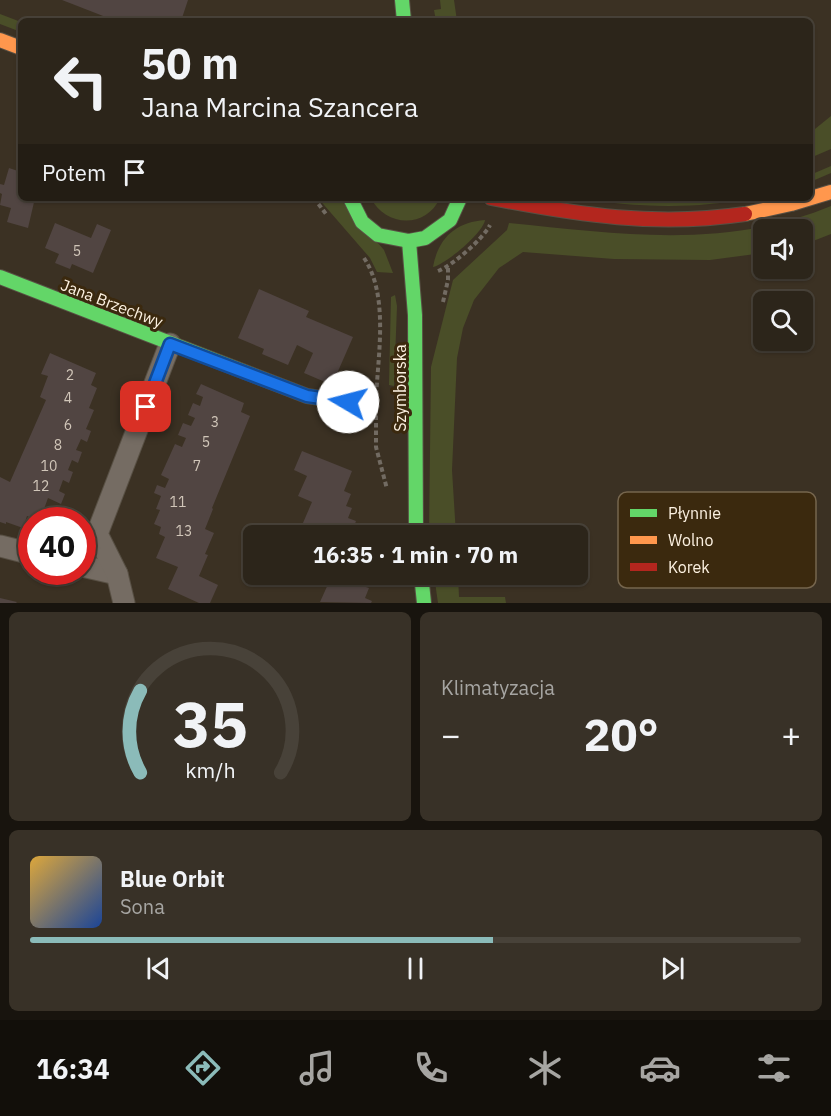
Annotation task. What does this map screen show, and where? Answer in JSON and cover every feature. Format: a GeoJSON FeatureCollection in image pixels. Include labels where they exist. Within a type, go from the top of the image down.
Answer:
{"type":"FeatureCollection","features":[{"type":"Feature","properties":{"kind":"street"},"geometry":{"type":"LineString","coordinates":[[402,0],[404,18]]}},
{"type":"Feature","properties":{"kind":"street"},"geometry":{"type":"LineString","coordinates":[[0,40],[18,47]]}},
{"type":"Feature","properties":{"kind":"street"},"geometry":{"type":"LineString","coordinates":[[813,197],[831,192]]}},
{"type":"Feature","properties":{"kind":"street"},"geometry":{"type":"LineString","coordinates":[[352,201],[362,222],[378,235],[409,241],[425,238],[450,220],[459,201]]}},
{"type":"Feature","properties":{"kind":"street"},"geometry":{"type":"LineString","coordinates":[[506,201],[624,220],[673,222],[730,218],[800,201]]}},
{"type":"Feature","properties":{"kind":"street","name":"Szymborska"},"geometry":{"type":"LineString","coordinates":[[409,241],[415,285],[416,525]]}},
{"type":"Feature","properties":{"kind":"street","name":"Jana Brzechwy"},"geometry":{"type":"LineString","coordinates":[[0,277],[307,396],[348,402]]}},
{"type":"Feature","properties":{"kind":"street"},"geometry":{"type":"LineString","coordinates":[[124,603],[117,574],[97,534],[170,344]]}},
{"type":"Feature","properties":{"kind":"street"},"geometry":{"type":"LineString","coordinates":[[0,546],[18,550]]}},
{"type":"Feature","properties":{"kind":"street"},"geometry":{"type":"LineString","coordinates":[[96,569],[117,574]]}},
{"type":"Feature","properties":{"kind":"street"},"geometry":{"type":"LineString","coordinates":[[422,585],[424,603]]}},
{"type":"Feature","properties":{"kind":"path"},"geometry":{"type":"LineString","coordinates":[[316,201],[332,220]]}},
{"type":"Feature","properties":{"kind":"path"},"geometry":{"type":"LineString","coordinates":[[360,252],[377,283],[379,310],[375,432],[380,468],[390,499]]}},
{"type":"Feature","properties":{"kind":"green space"},"geometry":{"type":"Polygon","coordinates":[[[440,0],[454,0],[457,18],[435,18],[434,10],[441,9],[440,0]]]}},
{"type":"Feature","properties":{"kind":"green space"},"geometry":{"type":"Polygon","coordinates":[[[0,14],[18,21],[18,31],[0,24],[0,14]]]}},
{"type":"Feature","properties":{"kind":"green space"},"geometry":{"type":"Polygon","coordinates":[[[831,116],[831,149],[813,157],[813,131],[831,116]]]}},
{"type":"Feature","properties":{"kind":"green space"},"geometry":{"type":"Polygon","coordinates":[[[831,166],[831,173],[813,181],[813,174],[831,166]]]}},
{"type":"Feature","properties":{"kind":"green space"},"geometry":{"type":"Polygon","coordinates":[[[321,201],[342,201],[384,250],[393,273],[377,272],[370,258],[321,201]]]}},
{"type":"Feature","properties":{"kind":"green space"},"geometry":{"type":"Polygon","coordinates":[[[373,201],[438,201],[434,208],[416,219],[395,219],[377,208],[373,201]]]}},
{"type":"Feature","properties":{"kind":"green space"},"geometry":{"type":"Polygon","coordinates":[[[600,201],[734,201],[685,206],[600,201]]]}},
{"type":"Feature","properties":{"kind":"green space"},"geometry":{"type":"Polygon","coordinates":[[[831,206],[831,234],[813,241],[813,219],[794,219],[831,206]]]}},
{"type":"Feature","properties":{"kind":"green space"},"geometry":{"type":"Polygon","coordinates":[[[485,220],[483,226],[463,247],[433,267],[439,248],[450,233],[465,224],[485,220]]]}},
{"type":"Feature","properties":{"kind":"green space"},"geometry":{"type":"Polygon","coordinates":[[[509,223],[591,231],[672,235],[712,234],[752,229],[753,254],[710,260],[614,259],[523,252],[499,268],[474,300],[463,328],[457,358],[452,470],[455,525],[429,525],[431,367],[453,280],[507,230],[509,223]]]}},
{"type":"Feature","properties":{"kind":"green space"},"geometry":{"type":"Polygon","coordinates":[[[395,295],[397,306],[394,386],[389,385],[391,297],[395,295]]]}},
{"type":"Feature","properties":{"kind":"green space"},"geometry":{"type":"Polygon","coordinates":[[[435,585],[458,585],[459,597],[505,597],[506,603],[438,603],[435,585]]]}},
{"type":"Feature","properties":{"kind":"building"},"geometry":{"type":"Polygon","coordinates":[[[62,0],[188,0],[182,18],[108,18],[62,0]]]}},
{"type":"Feature","properties":{"kind":"building"},"geometry":{"type":"Polygon","coordinates":[[[9,168],[18,171],[18,201],[34,201],[28,228],[7,222],[11,208],[0,205],[2,194],[0,184],[4,185],[9,168]]]}},
{"type":"Feature","properties":{"kind":"building"},"geometry":{"type":"Polygon","coordinates":[[[55,223],[91,238],[97,224],[111,230],[93,273],[72,264],[70,269],[55,263],[59,254],[45,248],[55,223]]]}},
{"type":"Feature","properties":{"kind":"building"},"geometry":{"type":"Polygon","coordinates":[[[259,289],[309,311],[306,317],[353,337],[332,385],[304,373],[313,353],[297,345],[288,365],[262,354],[264,349],[238,338],[259,289]]]}},
{"type":"Feature","properties":{"kind":"building"},"geometry":{"type":"Polygon","coordinates":[[[50,353],[96,373],[91,385],[97,388],[89,408],[94,410],[86,429],[91,431],[87,442],[81,439],[76,450],[82,452],[78,463],[72,460],[68,470],[73,472],[69,483],[63,480],[59,491],[65,494],[61,504],[48,498],[45,507],[18,507],[18,526],[6,522],[6,524],[0,522],[0,477],[10,482],[46,400],[40,397],[48,376],[41,374],[50,353]]]}},
{"type":"Feature","properties":{"kind":"building"},"geometry":{"type":"Polygon","coordinates":[[[201,384],[244,403],[241,412],[250,416],[205,529],[214,533],[199,576],[218,585],[210,603],[199,603],[168,589],[178,567],[156,558],[165,537],[159,534],[161,527],[154,524],[160,510],[156,509],[161,496],[154,493],[157,485],[165,488],[169,479],[161,475],[175,444],[182,447],[186,438],[178,435],[183,423],[191,426],[195,418],[188,415],[193,403],[200,406],[203,397],[196,394],[201,384]]]}},
{"type":"Feature","properties":{"kind":"building"},"geometry":{"type":"Polygon","coordinates":[[[302,451],[352,471],[344,491],[351,494],[346,506],[352,508],[348,518],[356,521],[355,525],[308,525],[303,523],[312,502],[298,496],[307,476],[294,470],[302,451]]]}},
{"type":"Feature","properties":{"kind":"building"},"geometry":{"type":"Polygon","coordinates":[[[328,585],[363,585],[369,588],[365,598],[372,601],[371,603],[320,602],[328,585]]]}},
{"type":"Feature","properties":{"kind":"building"},"geometry":{"type":"Polygon","coordinates":[[[0,598],[17,602],[0,603],[0,598]]]}},
{"type":"Feature","properties":{"kind":"traffic: fast"},"geometry":{"type":"LineString","coordinates":[[402,0],[404,18]]}},
{"type":"Feature","properties":{"kind":"traffic: fast"},"geometry":{"type":"LineString","coordinates":[[352,201],[362,222],[378,235],[409,241],[425,238],[450,220],[459,201]]}},
{"type":"Feature","properties":{"kind":"traffic: fast"},"geometry":{"type":"LineString","coordinates":[[409,241],[415,315],[416,525]]}},
{"type":"Feature","properties":{"kind":"traffic: fast"},"geometry":{"type":"LineString","coordinates":[[0,277],[307,396],[348,402]]}},
{"type":"Feature","properties":{"kind":"traffic: fast"},"geometry":{"type":"LineString","coordinates":[[422,585],[424,603]]}},
{"type":"Feature","properties":{"kind":"traffic: slow"},"geometry":{"type":"LineString","coordinates":[[0,40],[18,47]]}},
{"type":"Feature","properties":{"kind":"traffic: slow"},"geometry":{"type":"LineString","coordinates":[[813,197],[831,192]]}},
{"type":"Feature","properties":{"kind":"traffic: slow"},"geometry":{"type":"LineString","coordinates":[[745,214],[801,201]]}},
{"type":"Feature","properties":{"kind":"traffic: jam"},"geometry":{"type":"LineString","coordinates":[[507,201],[555,210],[649,219],[712,218],[745,214]]}},
{"type":"Feature","properties":{"kind":"route"},"geometry":{"type":"LineString","coordinates":[[146,407],[170,344],[307,396],[348,402]]}}]}
